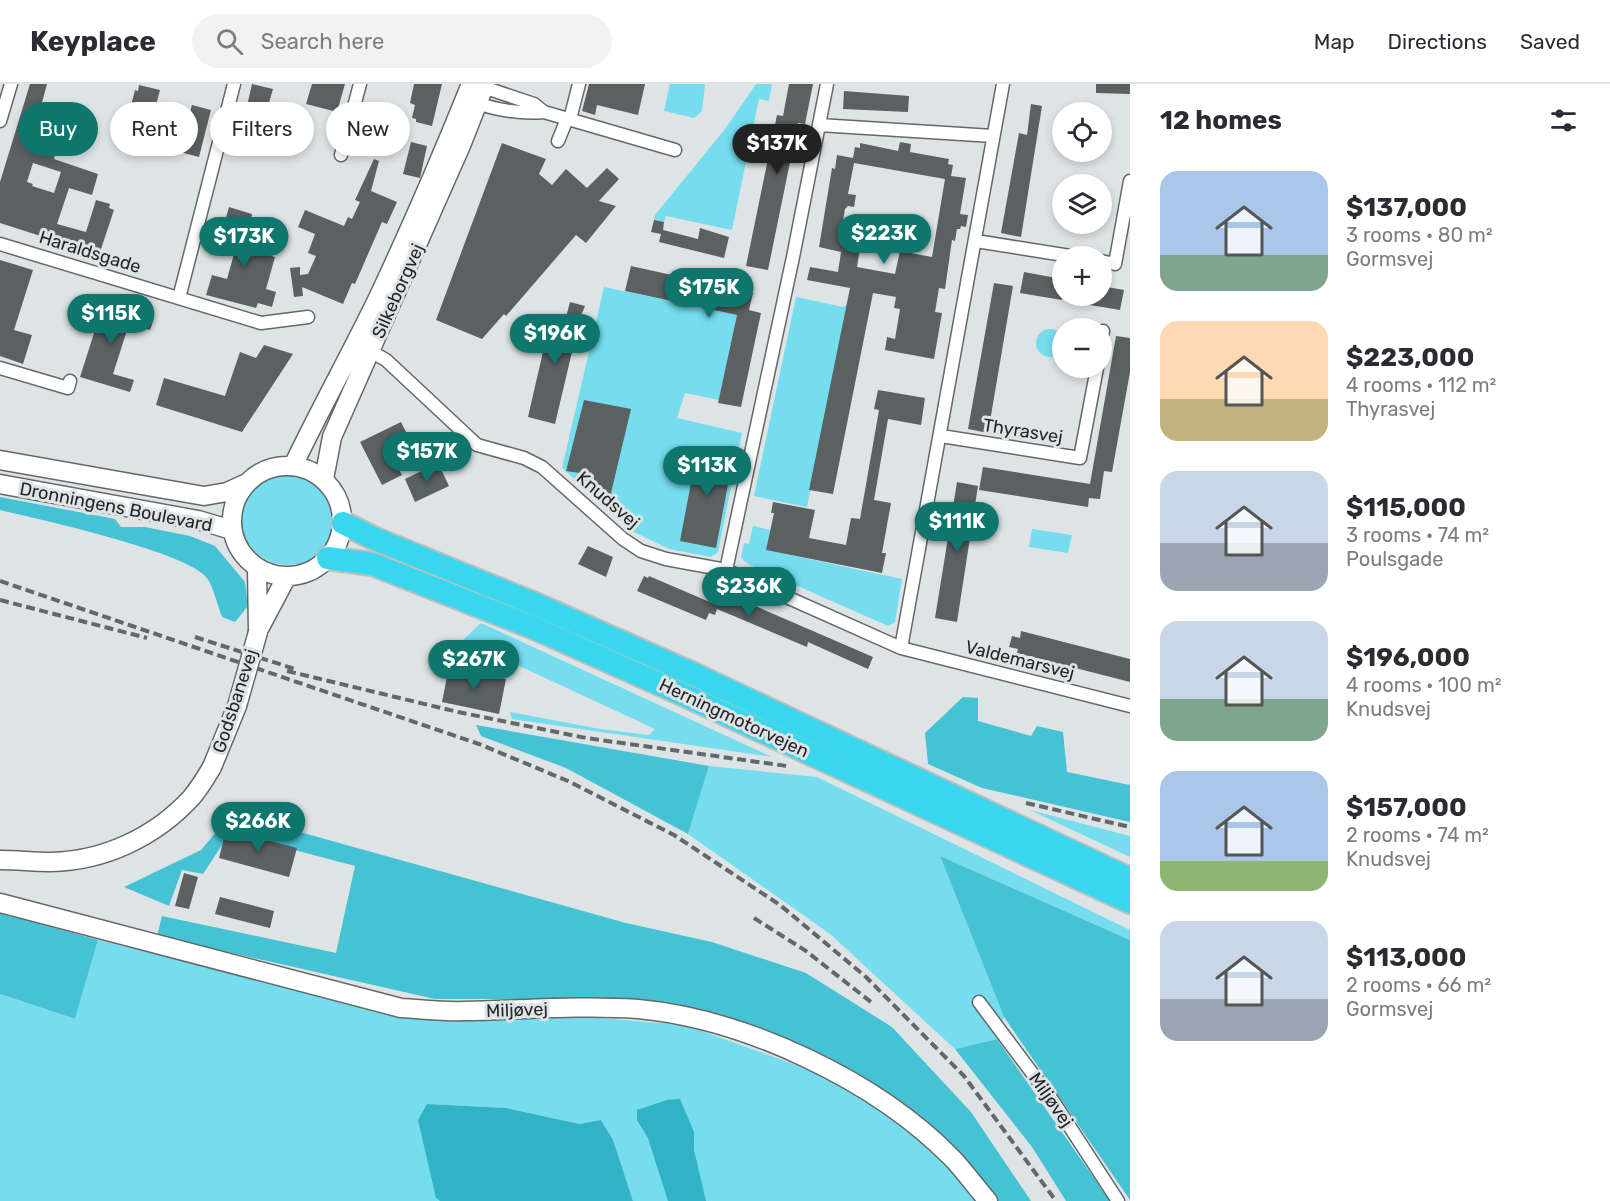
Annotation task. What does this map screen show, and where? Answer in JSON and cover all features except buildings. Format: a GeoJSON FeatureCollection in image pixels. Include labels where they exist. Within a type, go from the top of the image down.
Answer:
{"type":"FeatureCollection","features":[{"type":"Feature","properties":{"kind":"highway","name":"Herningmotorvejen"},"geometry":{"type":"LineString","coordinates":[[343,523],[691,673],[1130,879]]}},
{"type":"Feature","properties":{"kind":"highway","name":"Herningmotorvejen"},"geometry":{"type":"LineString","coordinates":[[328,558],[372,564],[532,627],[684,695],[1130,903]]}},
{"type":"Feature","properties":{"kind":"main road","name":"Silkeborgvej"},"geometry":{"type":"LineString","coordinates":[[294,466],[378,298],[420,201],[430,165],[474,89]]}},
{"type":"Feature","properties":{"kind":"main road","name":"Silkeborgvej"},"geometry":{"type":"LineString","coordinates":[[324,479],[332,437],[372,351],[474,89]]}},
{"type":"Feature","properties":{"kind":"main road","name":"Dronningens Boulevard"},"geometry":{"type":"LineString","coordinates":[[0,460],[204,496],[227,492],[247,483]]}},
{"type":"Feature","properties":{"kind":"main road"},"geometry":{"type":"LineString","coordinates":[[294,466],[315,473],[324,479],[336,494],[343,523],[336,548],[328,558],[310,572],[287,576],[272,574],[257,567],[245,557],[232,530],[232,513],[237,496],[247,483],[268,469],[294,466]]}},
{"type":"Feature","properties":{"kind":"main road","name":"Dronningens Boulevard"},"geometry":{"type":"LineString","coordinates":[[0,484],[198,520],[232,530]]}},
{"type":"Feature","properties":{"kind":"main road","name":"Godsbanevej"},"geometry":{"type":"LineString","coordinates":[[257,567],[258,632]]}},
{"type":"Feature","properties":{"kind":"main road","name":"Godsbanevej"},"geometry":{"type":"LineString","coordinates":[[0,860],[53,862],[79,859],[127,846],[152,832],[192,797],[212,767],[237,706],[258,632],[287,576]]}},
{"type":"Feature","properties":{"kind":"main road","name":"Godsbanevej"},"geometry":{"type":"LineString","coordinates":[[0,852],[27,861]]}},
{"type":"Feature","properties":{"kind":"main road","name":"Miljøvej"},"geometry":{"type":"LineString","coordinates":[[0,903],[401,1008],[462,1011],[582,1008],[639,1010],[700,1020],[769,1042],[825,1066],[854,1084],[893,1109],[952,1159],[988,1201]]}},
{"type":"Feature","properties":{"kind":"street"},"geometry":{"type":"LineString","coordinates":[[0,121],[11,84]]}},
{"type":"Feature","properties":{"kind":"street"},"geometry":{"type":"LineString","coordinates":[[179,298],[234,84]]}},
{"type":"Feature","properties":{"kind":"street"},"geometry":{"type":"LineString","coordinates":[[355,102],[360,84]]}},
{"type":"Feature","properties":{"kind":"street"},"geometry":{"type":"LineString","coordinates":[[558,141],[579,84]]}},
{"type":"Feature","properties":{"kind":"street"},"geometry":{"type":"LineString","coordinates":[[726,570],[827,84]]}},
{"type":"Feature","properties":{"kind":"street"},"geometry":{"type":"LineString","coordinates":[[902,648],[1003,84]]}},
{"type":"Feature","properties":{"kind":"street"},"geometry":{"type":"LineString","coordinates":[[474,89],[534,104],[544,112]]}},
{"type":"Feature","properties":{"kind":"street"},"geometry":{"type":"LineString","coordinates":[[474,89],[533,113],[544,112],[675,150]]}},
{"type":"Feature","properties":{"kind":"street"},"geometry":{"type":"LineString","coordinates":[[819,125],[993,136]]}},
{"type":"Feature","properties":{"kind":"street"},"geometry":{"type":"LineString","coordinates":[[1112,263],[1115,264],[1130,181]]}},
{"type":"Feature","properties":{"kind":"street"},"geometry":{"type":"LineString","coordinates":[[976,241],[1052,253]]}},
{"type":"Feature","properties":{"kind":"street","name":"Haraldsgade"},"geometry":{"type":"LineString","coordinates":[[0,244],[261,323],[308,316]]}},
{"type":"Feature","properties":{"kind":"street","name":"Knudsvej"},"geometry":{"type":"LineString","coordinates":[[354,343],[372,351],[415,386],[477,445],[524,459],[542,467],[623,539],[641,551],[666,559],[726,570],[902,648]]}},
{"type":"Feature","properties":{"kind":"street"},"geometry":{"type":"LineString","coordinates":[[0,368],[68,388],[70,381]]}},
{"type":"Feature","properties":{"kind":"street","name":"Thyrasvej"},"geometry":{"type":"LineString","coordinates":[[941,436],[1080,459],[1095,378]]}},
{"type":"Feature","properties":{"kind":"street","name":"Valdemarsvej"},"geometry":{"type":"LineString","coordinates":[[902,648],[1130,706]]}},
{"type":"Feature","properties":{"kind":"street","name":"Miljøvej"},"geometry":{"type":"LineString","coordinates":[[979,1002],[1053,1101],[1118,1201]]}},
{"type":"Feature","properties":{"kind":"shaded area"},"geometry":{"type":"Polygon","coordinates":[[[670,84],[705,84],[702,111],[694,118],[664,111],[670,84]]]}},
{"type":"Feature","properties":{"kind":"shaded area"},"geometry":{"type":"Polygon","coordinates":[[[756,84],[772,84],[769,101],[759,99],[732,230],[666,216],[664,222],[654,220],[655,215],[725,129],[756,84]]]}},
{"type":"Feature","properties":{"kind":"shaded area"},"geometry":{"type":"Polygon","coordinates":[[[604,287],[737,315],[719,400],[685,393],[677,418],[742,433],[718,552],[711,557],[669,549],[632,531],[562,468],[604,287]]]}},
{"type":"Feature","properties":{"kind":"shaded area"},"geometry":{"type":"Polygon","coordinates":[[[796,297],[843,307],[847,305],[807,507],[754,496],[796,297]]]}},
{"type":"Feature","properties":{"kind":"shaded area"},"geometry":{"type":"Polygon","coordinates":[[[1052,329],[1052,357],[1050,357],[1040,353],[1036,343],[1040,333],[1052,329]]]}},
{"type":"Feature","properties":{"kind":"shaded area"},"geometry":{"type":"Polygon","coordinates":[[[288,471],[306,475],[321,485],[331,500],[335,518],[331,536],[321,551],[306,561],[288,565],[270,561],[255,551],[245,536],[241,518],[245,500],[255,485],[270,475],[288,471]]]}},
{"type":"Feature","properties":{"kind":"shaded area"},"geometry":{"type":"Polygon","coordinates":[[[0,497],[115,519],[121,527],[145,527],[190,536],[215,546],[245,582],[248,606],[235,622],[222,617],[207,578],[194,568],[143,547],[0,510],[0,497]]]}},
{"type":"Feature","properties":{"kind":"shaded area"},"geometry":{"type":"Polygon","coordinates":[[[753,526],[770,530],[767,550],[902,579],[895,622],[888,626],[744,561],[741,557],[744,543],[749,544],[753,526]]]}},
{"type":"Feature","properties":{"kind":"shaded area"},"geometry":{"type":"Polygon","coordinates":[[[1032,529],[1072,535],[1068,553],[1029,547],[1032,529]]]}},
{"type":"Feature","properties":{"kind":"shaded area"},"geometry":{"type":"Polygon","coordinates":[[[481,623],[772,757],[512,719],[510,712],[600,729],[649,735],[655,729],[463,640],[481,623]]]}},
{"type":"Feature","properties":{"kind":"shaded area"},"geometry":{"type":"Polygon","coordinates":[[[963,697],[978,698],[978,721],[1031,736],[1037,726],[1063,732],[1067,772],[1130,785],[1130,822],[982,788],[928,764],[925,733],[963,697]]]}},
{"type":"Feature","properties":{"kind":"shaded area"},"geometry":{"type":"Polygon","coordinates":[[[476,725],[709,766],[688,834],[566,768],[481,736],[476,725]]]}},
{"type":"Feature","properties":{"kind":"shaded area"},"geometry":{"type":"Polygon","coordinates":[[[709,766],[817,777],[1130,930],[1130,940],[940,856],[1004,1017],[997,1039],[955,1049],[830,934],[688,834],[709,766]]]}},
{"type":"Feature","properties":{"kind":"shaded area"},"geometry":{"type":"Polygon","coordinates":[[[1030,810],[1130,836],[1130,857],[1030,810]]]}},
{"type":"Feature","properties":{"kind":"shaded area"},"geometry":{"type":"Polygon","coordinates":[[[232,813],[626,923],[712,942],[806,973],[892,1027],[971,1112],[1031,1201],[988,1201],[926,1123],[828,1057],[686,1009],[600,999],[435,999],[157,936],[162,916],[336,953],[355,866],[230,833],[203,874],[182,870],[169,906],[124,887],[201,850],[232,813]]]}},
{"type":"Feature","properties":{"kind":"shaded area"},"geometry":{"type":"Polygon","coordinates":[[[940,856],[1130,940],[1130,1200],[1004,1017],[940,856]]]}},
{"type":"Feature","properties":{"kind":"shaded area"},"geometry":{"type":"Polygon","coordinates":[[[0,913],[98,940],[75,1019],[0,994],[0,913]]]}},
{"type":"Feature","properties":{"kind":"shaded area"},"geometry":{"type":"Polygon","coordinates":[[[98,940],[399,1015],[600,1018],[685,1025],[827,1076],[917,1134],[979,1201],[633,1201],[613,1140],[601,1120],[580,1124],[506,1108],[427,1104],[436,1198],[440,1201],[0,1201],[0,994],[75,1019],[98,940]]]}},
{"type":"Feature","properties":{"kind":"shaded area"},"geometry":{"type":"Polygon","coordinates":[[[997,1039],[1110,1201],[1066,1201],[1032,1147],[955,1049],[997,1039]]]}},
{"type":"Feature","properties":{"kind":"shaded area"},"geometry":{"type":"Polygon","coordinates":[[[680,1099],[694,1132],[694,1150],[706,1201],[668,1201],[648,1138],[637,1120],[637,1110],[667,1100],[680,1099]]]}},
{"type":"Feature","properties":{"kind":"shaded area"},"geometry":{"type":"Polygon","coordinates":[[[427,1104],[506,1108],[580,1124],[601,1120],[613,1140],[633,1201],[440,1201],[436,1198],[418,1120],[427,1104]]]}},
{"type":"Feature","properties":{"kind":"railway"},"geometry":{"type":"LineString","coordinates":[[0,581],[479,744],[568,781],[674,835],[780,905],[866,977],[964,1076],[1056,1201]]}},
{"type":"Feature","properties":{"kind":"railway"},"geometry":{"type":"LineString","coordinates":[[0,600],[147,638]]}},
{"type":"Feature","properties":{"kind":"railway"},"geometry":{"type":"LineString","coordinates":[[195,637],[295,669]]}},
{"type":"Feature","properties":{"kind":"railway"},"geometry":{"type":"LineString","coordinates":[[287,671],[458,712],[586,738],[787,766]]}},
{"type":"Feature","properties":{"kind":"railway"},"geometry":{"type":"LineString","coordinates":[[1026,803],[1130,827]]}},
{"type":"Feature","properties":{"kind":"railway"},"geometry":{"type":"LineString","coordinates":[[754,918],[806,951],[871,1002]]}}]}
